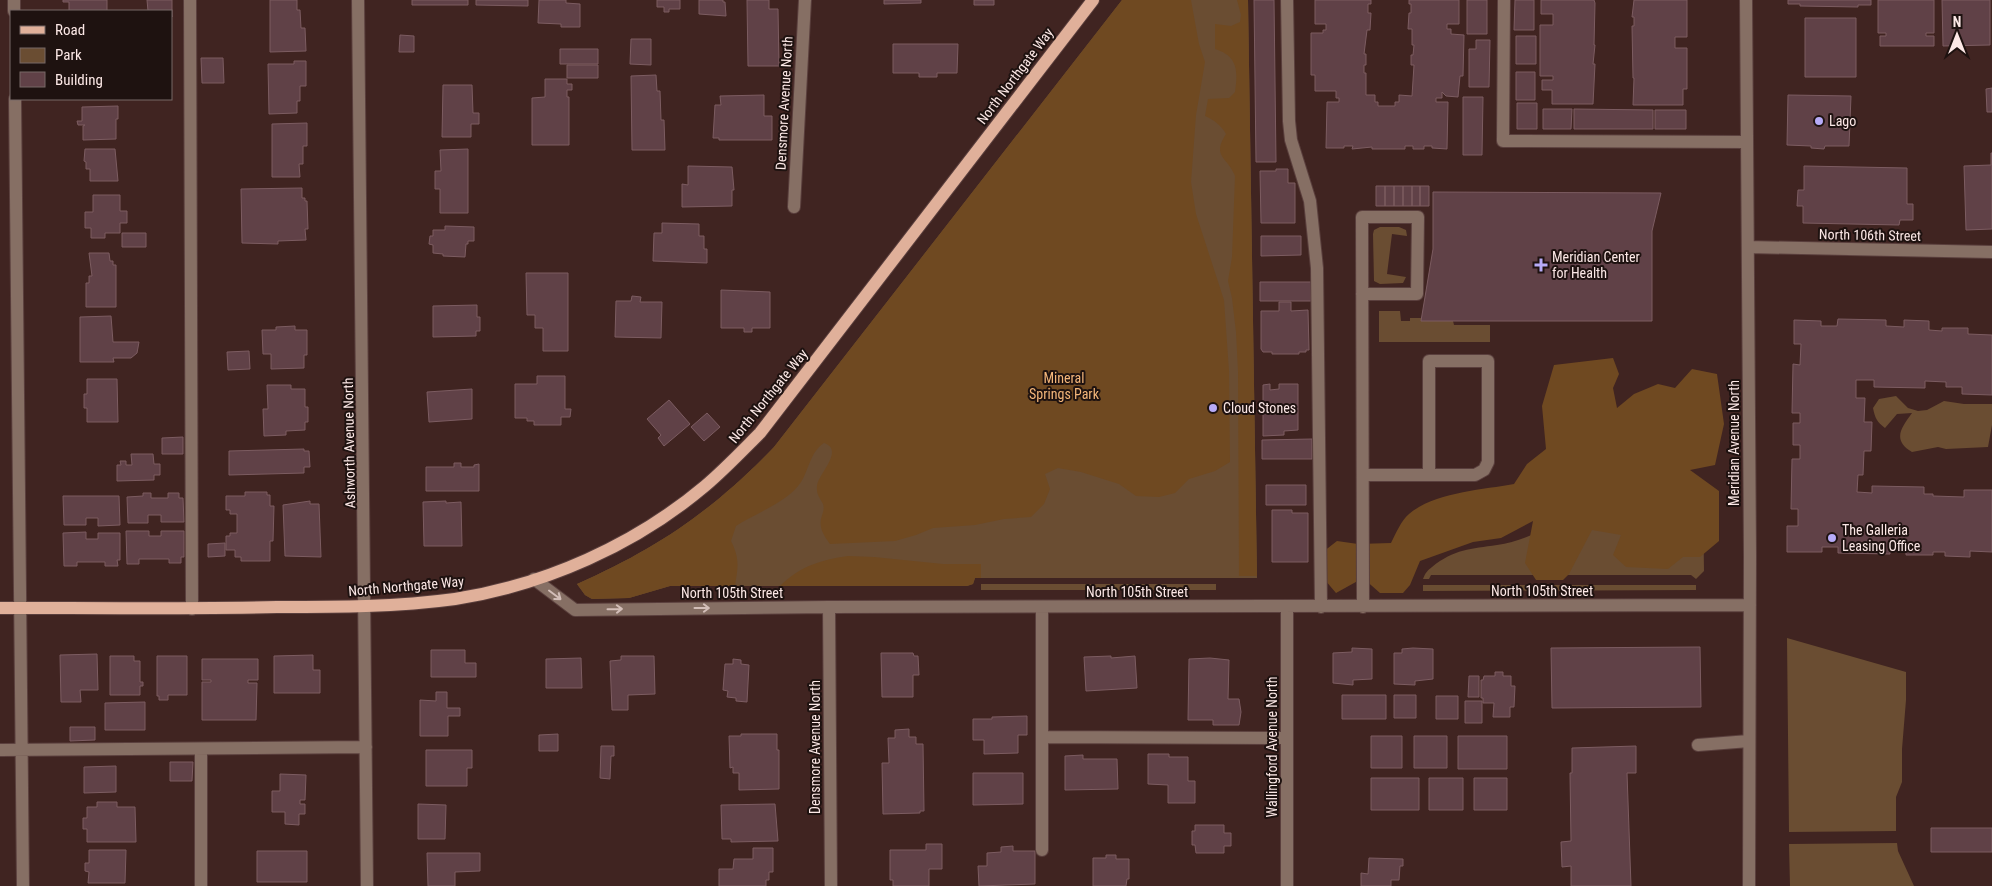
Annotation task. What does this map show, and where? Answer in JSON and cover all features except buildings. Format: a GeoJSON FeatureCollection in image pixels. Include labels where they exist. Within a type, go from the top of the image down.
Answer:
{"type":"FeatureCollection","features":[{"type":"Feature","properties":{"kind":"main road","name":"North Northgate Way"},"geometry":{"type":"LineString","coordinates":[[0,608],[192,609],[365,606],[457,598],[498,590],[534,580],[606,550],[649,526],[704,487],[760,433],[1093,0]]}},
{"type":"Feature","properties":{"kind":"street"},"geometry":{"type":"LineString","coordinates":[[190,0],[192,609]]}},
{"type":"Feature","properties":{"kind":"street","name":"Ashworth Avenue North"},"geometry":{"type":"LineString","coordinates":[[358,0],[367,886]]}},
{"type":"Feature","properties":{"kind":"street","name":"Densmore Avenue North"},"geometry":{"type":"LineString","coordinates":[[794,207],[805,0]]}},
{"type":"Feature","properties":{"kind":"street"},"geometry":{"type":"LineString","coordinates":[[1288,0],[1289,120],[1291,140],[1310,201],[1315,232],[1317,268],[1321,607]]}},
{"type":"Feature","properties":{"kind":"street"},"geometry":{"type":"LineString","coordinates":[[1504,0],[1503,141],[1747,142]]}},
{"type":"Feature","properties":{"kind":"street","name":"Meridian Avenue North"},"geometry":{"type":"LineString","coordinates":[[1746,0],[1750,605],[1749,886]]}},
{"type":"Feature","properties":{"kind":"street"},"geometry":{"type":"LineString","coordinates":[[15,100],[22,886]]}},
{"type":"Feature","properties":{"kind":"street"},"geometry":{"type":"LineString","coordinates":[[1362,294],[1418,294],[1418,217],[1362,217],[1362,294],[1364,607]]}},
{"type":"Feature","properties":{"kind":"street","name":"North 106th Street"},"geometry":{"type":"LineString","coordinates":[[1748,248],[1992,252]]}},
{"type":"Feature","properties":{"kind":"street"},"geometry":{"type":"LineString","coordinates":[[1363,475],[1429,475],[1475,475],[1480,474],[1488,462],[1488,361],[1429,361],[1429,475]]}},
{"type":"Feature","properties":{"kind":"street","name":"North 105th Street"},"geometry":{"type":"LineString","coordinates":[[534,580],[576,610],[829,607],[1750,605]]}},
{"type":"Feature","properties":{"kind":"street","name":"Densmore Avenue North"},"geometry":{"type":"LineString","coordinates":[[829,607],[831,886]]}},
{"type":"Feature","properties":{"kind":"street"},"geometry":{"type":"LineString","coordinates":[[1042,607],[1042,850]]}},
{"type":"Feature","properties":{"kind":"street","name":"Wallingford Avenue North"},"geometry":{"type":"LineString","coordinates":[[1286,886],[1287,607]]}},
{"type":"Feature","properties":{"kind":"street"},"geometry":{"type":"LineString","coordinates":[[1042,737],[1286,738]]}},
{"type":"Feature","properties":{"kind":"street"},"geometry":{"type":"LineString","coordinates":[[1698,745],[1749,741]]}},
{"type":"Feature","properties":{"kind":"street"},"geometry":{"type":"LineString","coordinates":[[0,750],[366,747]]}},
{"type":"Feature","properties":{"kind":"street"},"geometry":{"type":"LineString","coordinates":[[201,749],[201,886]]}},
{"type":"Feature","properties":{"kind":"green space","name":"Mineral Springs Park"},"geometry":{"type":"Polygon","coordinates":[[[1122,0],[1248,0],[1257,578],[975,578],[973,584],[967,586],[670,586],[629,598],[592,599],[585,595],[577,584],[659,542],[683,526],[728,490],[774,447],[1122,0]]]}},
{"type":"Feature","properties":{"kind":"green space","name":"Mineral Springs Park"},"geometry":{"type":"Polygon","coordinates":[[[1122,0],[1191,0],[1199,44],[1205,62],[1196,115],[1191,182],[1196,214],[1224,300],[1229,371],[1230,462],[1215,471],[1189,479],[1175,493],[1159,497],[1136,496],[1119,484],[1081,472],[1058,468],[1045,474],[1050,489],[1044,504],[1031,517],[1004,519],[975,525],[933,528],[895,541],[830,544],[821,526],[824,506],[817,489],[818,481],[829,463],[832,451],[830,446],[824,443],[816,451],[804,477],[795,489],[780,501],[736,526],[731,541],[738,563],[735,586],[670,586],[629,598],[592,599],[585,595],[577,584],[659,542],[683,526],[728,490],[774,447],[1122,0]]]}},
{"type":"Feature","properties":{"kind":"green space"},"geometry":{"type":"Polygon","coordinates":[[[1237,0],[1248,0],[1257,576],[1239,576],[1238,371],[1236,332],[1228,281],[1232,257],[1235,176],[1220,152],[1226,134],[1217,123],[1205,116],[1208,99],[1229,98],[1235,92],[1235,65],[1223,52],[1215,49],[1215,24],[1231,26],[1240,22],[1241,15],[1237,0]]]}},
{"type":"Feature","properties":{"kind":"green space"},"geometry":{"type":"Polygon","coordinates":[[[1380,227],[1399,227],[1406,230],[1407,236],[1392,234],[1387,274],[1406,277],[1403,283],[1380,284],[1374,281],[1373,234],[1374,230],[1380,227]]]}},
{"type":"Feature","properties":{"kind":"green space"},"geometry":{"type":"Polygon","coordinates":[[[1379,311],[1400,311],[1401,321],[1410,321],[1410,318],[1421,318],[1421,321],[1453,321],[1454,325],[1490,325],[1490,342],[1379,342],[1379,311]]]}},
{"type":"Feature","properties":{"kind":"green space"},"geometry":{"type":"Polygon","coordinates":[[[1613,358],[1619,374],[1613,388],[1617,408],[1634,394],[1658,384],[1675,388],[1692,369],[1717,374],[1724,424],[1715,465],[1690,470],[1719,491],[1719,541],[1700,557],[1683,557],[1668,569],[1626,567],[1613,555],[1621,535],[1592,530],[1569,574],[1563,580],[1536,580],[1525,563],[1533,521],[1501,538],[1473,542],[1420,561],[1410,585],[1403,593],[1380,593],[1363,578],[1336,593],[1319,573],[1319,555],[1337,541],[1358,544],[1391,543],[1399,527],[1409,514],[1432,501],[1459,493],[1514,484],[1527,464],[1546,449],[1542,406],[1554,365],[1613,358]]]}},
{"type":"Feature","properties":{"kind":"green space"},"geometry":{"type":"Polygon","coordinates":[[[1896,396],[1908,408],[1918,411],[1927,410],[1944,401],[1964,404],[1992,404],[1992,425],[1988,447],[1946,449],[1938,447],[1912,452],[1902,443],[1900,434],[1912,413],[1897,414],[1885,428],[1878,422],[1873,408],[1879,399],[1896,396]]]}},
{"type":"Feature","properties":{"kind":"green space"},"geometry":{"type":"Polygon","coordinates":[[[1703,501],[1704,571],[1696,579],[1691,575],[1431,575],[1429,579],[1423,579],[1428,571],[1440,561],[1455,553],[1507,543],[1534,534],[1703,501]]]}},
{"type":"Feature","properties":{"kind":"green space"},"geometry":{"type":"Polygon","coordinates":[[[848,556],[943,564],[981,564],[981,578],[975,578],[973,584],[967,586],[780,586],[795,573],[811,565],[848,556]]]}},
{"type":"Feature","properties":{"kind":"green space"},"geometry":{"type":"Polygon","coordinates":[[[981,584],[1216,584],[1216,590],[981,590],[981,584]]]}},
{"type":"Feature","properties":{"kind":"green space"},"geometry":{"type":"Polygon","coordinates":[[[1423,585],[1696,585],[1696,590],[1423,591],[1423,585]]]}},
{"type":"Feature","properties":{"kind":"green space"},"geometry":{"type":"Polygon","coordinates":[[[1787,638],[1906,672],[1902,782],[1896,797],[1896,831],[1789,832],[1787,638]]]}},
{"type":"Feature","properties":{"kind":"green space"},"geometry":{"type":"Polygon","coordinates":[[[1897,843],[1898,851],[1914,886],[1790,886],[1789,844],[1897,843]]]}},
{"type":"Feature","properties":{"kind":"place","name":"Lago"},"geometry":{"type":"Point","coordinates":[1819,121]}},
{"type":"Feature","properties":{"kind":"place","name":"Meridian Center for Health"},"geometry":{"type":"Point","coordinates":[1541,265]}},
{"type":"Feature","properties":{"kind":"place","name":"Cloud Stones"},"geometry":{"type":"Point","coordinates":[1213,408]}},
{"type":"Feature","properties":{"kind":"place","name":"The Galleria Leasing Office"},"geometry":{"type":"Point","coordinates":[1832,538]}}]}
